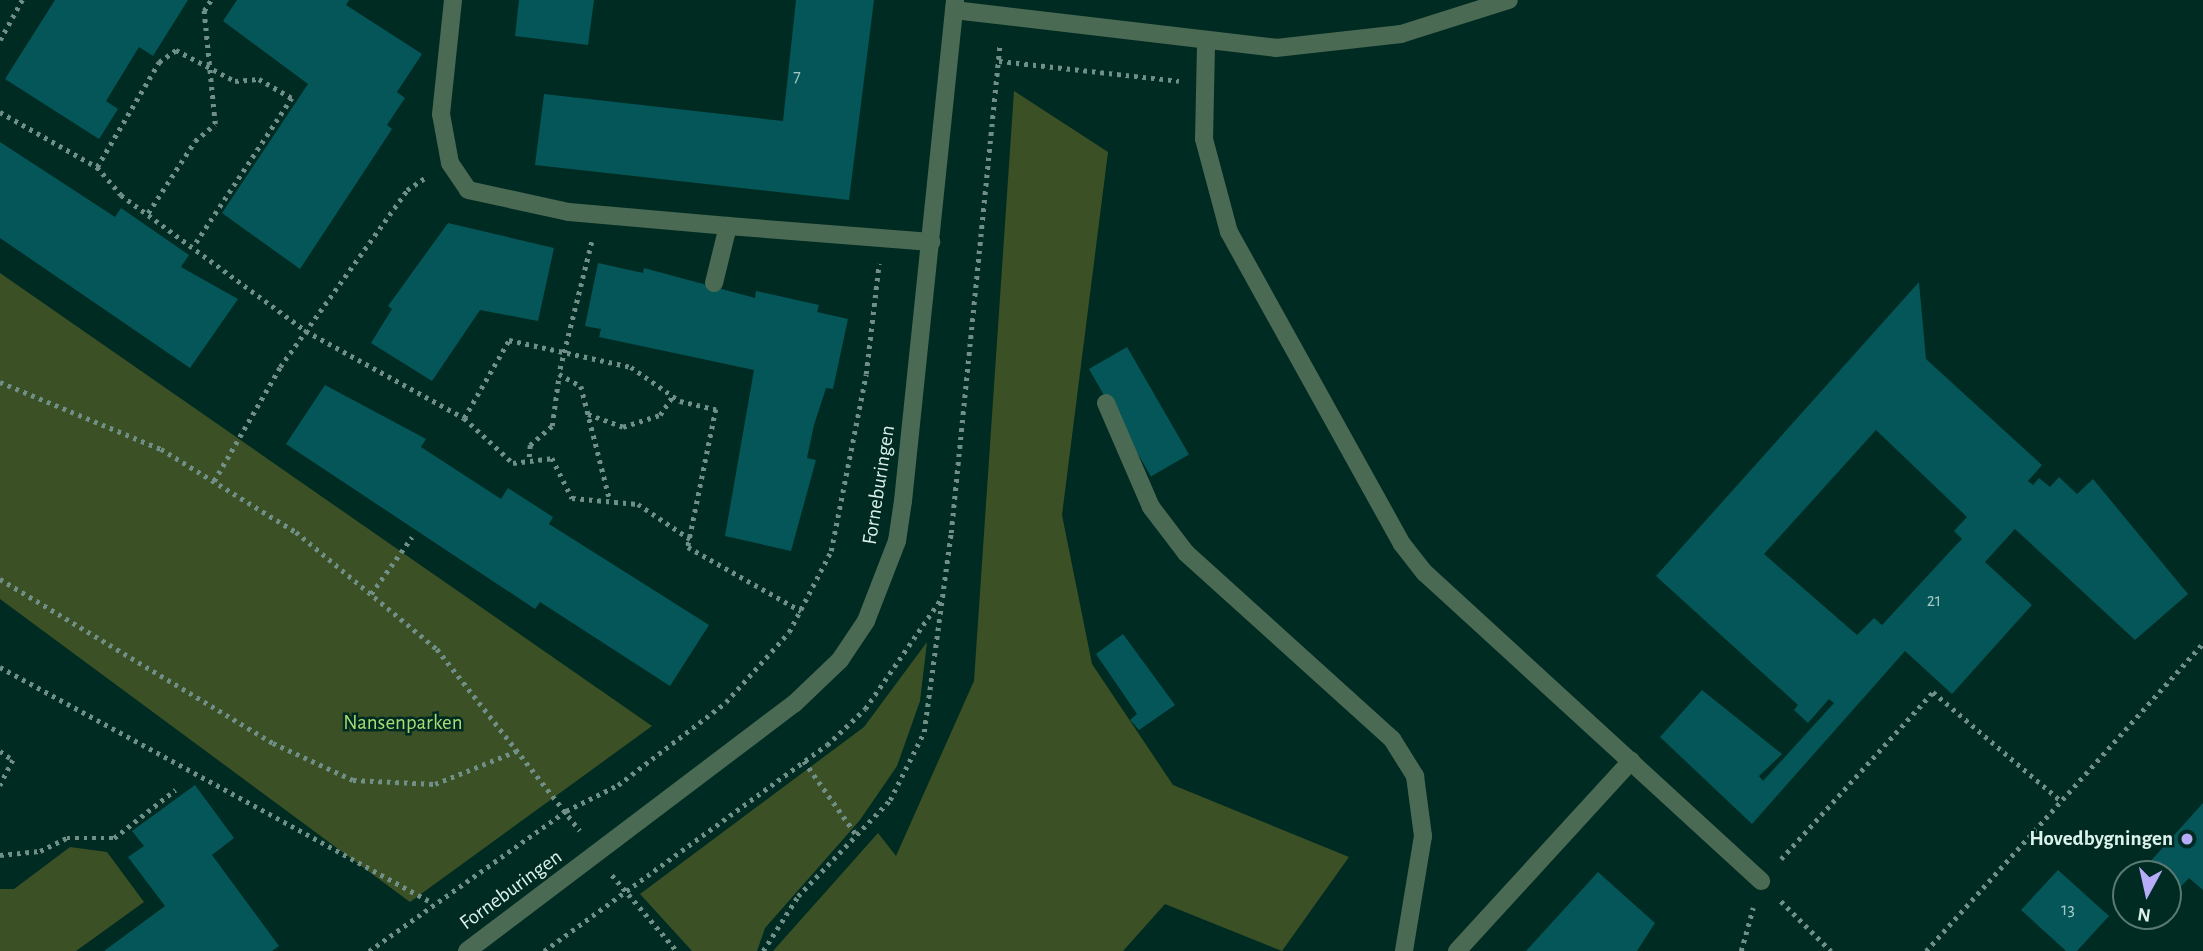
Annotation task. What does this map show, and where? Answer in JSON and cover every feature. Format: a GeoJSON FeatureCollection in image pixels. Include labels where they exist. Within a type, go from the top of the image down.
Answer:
{"type":"FeatureCollection","features":[{"type":"Feature","properties":{"kind":"street"},"geometry":{"type":"LineString","coordinates":[[453,0],[441,114],[450,163],[468,190],[599,214],[932,242]]}},
{"type":"Feature","properties":{"kind":"street"},"geometry":{"type":"LineString","coordinates":[[954,5],[1206,45],[1333,44],[1401,34],[1509,0]]}},
{"type":"Feature","properties":{"kind":"street","name":"Forneburingen"},"geometry":{"type":"LineString","coordinates":[[467,951],[794,704],[840,660],[866,621],[897,541],[932,242],[954,5]]}},
{"type":"Feature","properties":{"kind":"street"},"geometry":{"type":"LineString","coordinates":[[1206,45],[1204,139],[1230,232],[1402,544],[1760,881]]}},
{"type":"Feature","properties":{"kind":"street"},"geometry":{"type":"LineString","coordinates":[[714,283],[728,226]]}},
{"type":"Feature","properties":{"kind":"street"},"geometry":{"type":"LineString","coordinates":[[1107,403],[1151,507],[1186,553],[1392,739],[1415,776],[1423,836],[1404,951]]}},
{"type":"Feature","properties":{"kind":"street"},"geometry":{"type":"LineString","coordinates":[[1457,951],[1631,761]]}},
{"type":"Feature","properties":{"kind":"path"},"geometry":{"type":"LineString","coordinates":[[0,39],[22,0]]}},
{"type":"Feature","properties":{"kind":"path"},"geometry":{"type":"LineString","coordinates":[[148,213],[195,141],[215,124],[204,11],[211,0]]}},
{"type":"Feature","properties":{"kind":"path"},"geometry":{"type":"LineString","coordinates":[[97,167],[159,62],[176,50],[235,81],[259,79],[292,98],[194,246]]}},
{"type":"Feature","properties":{"kind":"path"},"geometry":{"type":"LineString","coordinates":[[999,61],[1206,87]]}},
{"type":"Feature","properties":{"kind":"path"},"geometry":{"type":"LineString","coordinates":[[0,112],[97,167],[148,213],[306,331],[464,418],[513,463],[529,457],[552,458],[572,498],[609,497],[638,504],[690,539]]}},
{"type":"Feature","properties":{"kind":"path"},"geometry":{"type":"LineString","coordinates":[[214,481],[306,331],[407,190],[450,163]]}},
{"type":"Feature","properties":{"kind":"path"},"geometry":{"type":"LineString","coordinates":[[529,457],[530,445],[552,426],[559,374],[599,214]]}},
{"type":"Feature","properties":{"kind":"path"},"geometry":{"type":"LineString","coordinates":[[369,951],[432,903],[566,811],[618,785],[726,702],[801,611],[831,551],[856,435],[881,238]]}},
{"type":"Feature","properties":{"kind":"path"},"geometry":{"type":"LineString","coordinates":[[464,418],[509,340],[631,367],[673,396],[716,409],[688,547],[801,611]]}},
{"type":"Feature","properties":{"kind":"path"},"geometry":{"type":"LineString","coordinates":[[559,374],[581,386],[609,497]]}},
{"type":"Feature","properties":{"kind":"path"},"geometry":{"type":"LineString","coordinates":[[0,382],[161,449],[214,481],[296,532],[437,649],[519,750],[625,893],[677,951]]}},
{"type":"Feature","properties":{"kind":"path"},"geometry":{"type":"LineString","coordinates":[[588,414],[623,427],[660,415],[673,396]]}},
{"type":"Feature","properties":{"kind":"path"},"geometry":{"type":"LineString","coordinates":[[371,594],[412,537]]}},
{"type":"Feature","properties":{"kind":"path"},"geometry":{"type":"LineString","coordinates":[[0,579],[274,743],[353,779],[435,784],[519,750]]}},
{"type":"Feature","properties":{"kind":"path"},"geometry":{"type":"LineString","coordinates":[[544,951],[804,761],[865,709],[941,599]]}},
{"type":"Feature","properties":{"kind":"path"},"geometry":{"type":"LineString","coordinates":[[1926,951],[2203,643]]}},
{"type":"Feature","properties":{"kind":"path"},"geometry":{"type":"LineString","coordinates":[[0,667],[432,903]]}},
{"type":"Feature","properties":{"kind":"path"},"geometry":{"type":"LineString","coordinates":[[1741,951],[1760,881],[1933,692],[2060,800]]}},
{"type":"Feature","properties":{"kind":"path"},"geometry":{"type":"LineString","coordinates":[[0,751],[13,760],[0,786]]}},
{"type":"Feature","properties":{"kind":"path"},"geometry":{"type":"LineString","coordinates":[[804,761],[859,837]]}},
{"type":"Feature","properties":{"kind":"path"},"geometry":{"type":"LineString","coordinates":[[0,855],[40,851],[67,838],[114,838],[175,790]]}},
{"type":"Feature","properties":{"kind":"path"},"geometry":{"type":"LineString","coordinates":[[1760,881],[1831,951]]}},
{"type":"Feature","properties":{"kind":"green space"},"geometry":{"type":"Polygon","coordinates":[[[1014,91],[1108,152],[1062,515],[1092,664],[1173,785],[1349,857],[1282,951],[1165,904],[1123,951],[773,951],[878,833],[896,856],[974,681],[1014,91]]]}},
{"type":"Feature","properties":{"kind":"green space","name":"Nansenparken"},"geometry":{"type":"Polygon","coordinates":[[[0,273],[652,726],[410,902],[0,599],[0,273]]]}},
{"type":"Feature","properties":{"kind":"green space"},"geometry":{"type":"Polygon","coordinates":[[[927,642],[920,701],[897,766],[860,820],[765,928],[757,951],[692,951],[640,894],[864,727],[927,642]]]}},
{"type":"Feature","properties":{"kind":"green space"},"geometry":{"type":"Polygon","coordinates":[[[70,847],[107,852],[144,902],[76,951],[0,951],[0,889],[14,889],[70,847]]]}},
{"type":"Feature","properties":{"kind":"building"},"geometry":{"type":"Polygon","coordinates":[[[55,0],[188,0],[153,56],[139,47],[106,101],[118,109],[99,139],[5,79],[55,0]]]}},
{"type":"Feature","properties":{"kind":"building"},"geometry":{"type":"Polygon","coordinates":[[[237,0],[349,0],[346,5],[422,54],[397,92],[405,98],[387,125],[392,129],[300,269],[222,213],[308,84],[223,21],[237,0]]]}},
{"type":"Feature","properties":{"kind":"building"},"geometry":{"type":"Polygon","coordinates":[[[519,0],[594,0],[588,45],[515,36],[519,0]]]}},
{"type":"Feature","properties":{"kind":"building"},"geometry":{"type":"Polygon","coordinates":[[[796,0],[874,0],[849,200],[535,165],[544,94],[783,121],[796,0]]]}},
{"type":"Feature","properties":{"kind":"building"},"geometry":{"type":"Polygon","coordinates":[[[0,142],[115,217],[121,208],[189,255],[181,267],[238,299],[190,368],[0,238],[0,142]]]}},
{"type":"Feature","properties":{"kind":"building"},"geometry":{"type":"Polygon","coordinates":[[[448,223],[554,248],[538,321],[480,310],[432,381],[371,343],[392,309],[388,306],[448,223]]]}},
{"type":"Feature","properties":{"kind":"building"},"geometry":{"type":"Polygon","coordinates":[[[598,263],[643,273],[644,268],[755,298],[756,291],[819,305],[817,312],[848,319],[833,389],[826,388],[814,425],[807,458],[816,460],[791,551],[725,536],[754,370],[599,337],[601,329],[585,326],[598,263]]]}},
{"type":"Feature","properties":{"kind":"building"},"geometry":{"type":"Polygon","coordinates":[[[1919,282],[1926,359],[2042,465],[2028,481],[2033,485],[2039,478],[2050,487],[2059,477],[2077,494],[2093,479],[2188,594],[2135,640],[2015,529],[1985,562],[2032,605],[1952,694],[1905,651],[1752,824],[1660,737],[1702,690],[1782,754],[1759,776],[1763,781],[1834,703],[1829,699],[1808,723],[1794,710],[1798,705],[1656,576],[1919,282]],[[1876,430],[1764,554],[1857,635],[1874,618],[1882,625],[1962,539],[1954,531],[1967,517],[1876,430]]]}},
{"type":"Feature","properties":{"kind":"building"},"geometry":{"type":"Polygon","coordinates":[[[1127,347],[1189,454],[1151,476],[1089,369],[1127,347]]]}},
{"type":"Feature","properties":{"kind":"building"},"geometry":{"type":"Polygon","coordinates":[[[325,385],[426,439],[421,447],[501,499],[508,488],[553,517],[549,524],[709,625],[670,686],[540,602],[535,609],[286,444],[325,385]]]}},
{"type":"Feature","properties":{"kind":"building"},"geometry":{"type":"Polygon","coordinates":[[[1123,634],[1175,705],[1139,730],[1130,720],[1137,714],[1096,654],[1123,634]]]}},
{"type":"Feature","properties":{"kind":"building"},"geometry":{"type":"Polygon","coordinates":[[[195,785],[234,838],[212,855],[279,946],[272,951],[104,951],[165,906],[128,857],[144,846],[132,831],[195,785]]]}},
{"type":"Feature","properties":{"kind":"building","name":"Hovedbygningen"},"geometry":{"type":"Polygon","coordinates":[[[2203,803],[2203,890],[2189,878],[2182,885],[2182,860],[2152,860],[2203,803]]]}},
{"type":"Feature","properties":{"kind":"building"},"geometry":{"type":"Polygon","coordinates":[[[2058,870],[2109,916],[2077,951],[2066,951],[2021,910],[2058,870]]]}},
{"type":"Feature","properties":{"kind":"building"},"geometry":{"type":"Polygon","coordinates":[[[1598,872],[1655,923],[1637,951],[1526,951],[1598,872]]]}},
{"type":"Feature","properties":{"kind":"place","name":"Hovedbygningen"},"geometry":{"type":"Point","coordinates":[2187,839]}}]}
